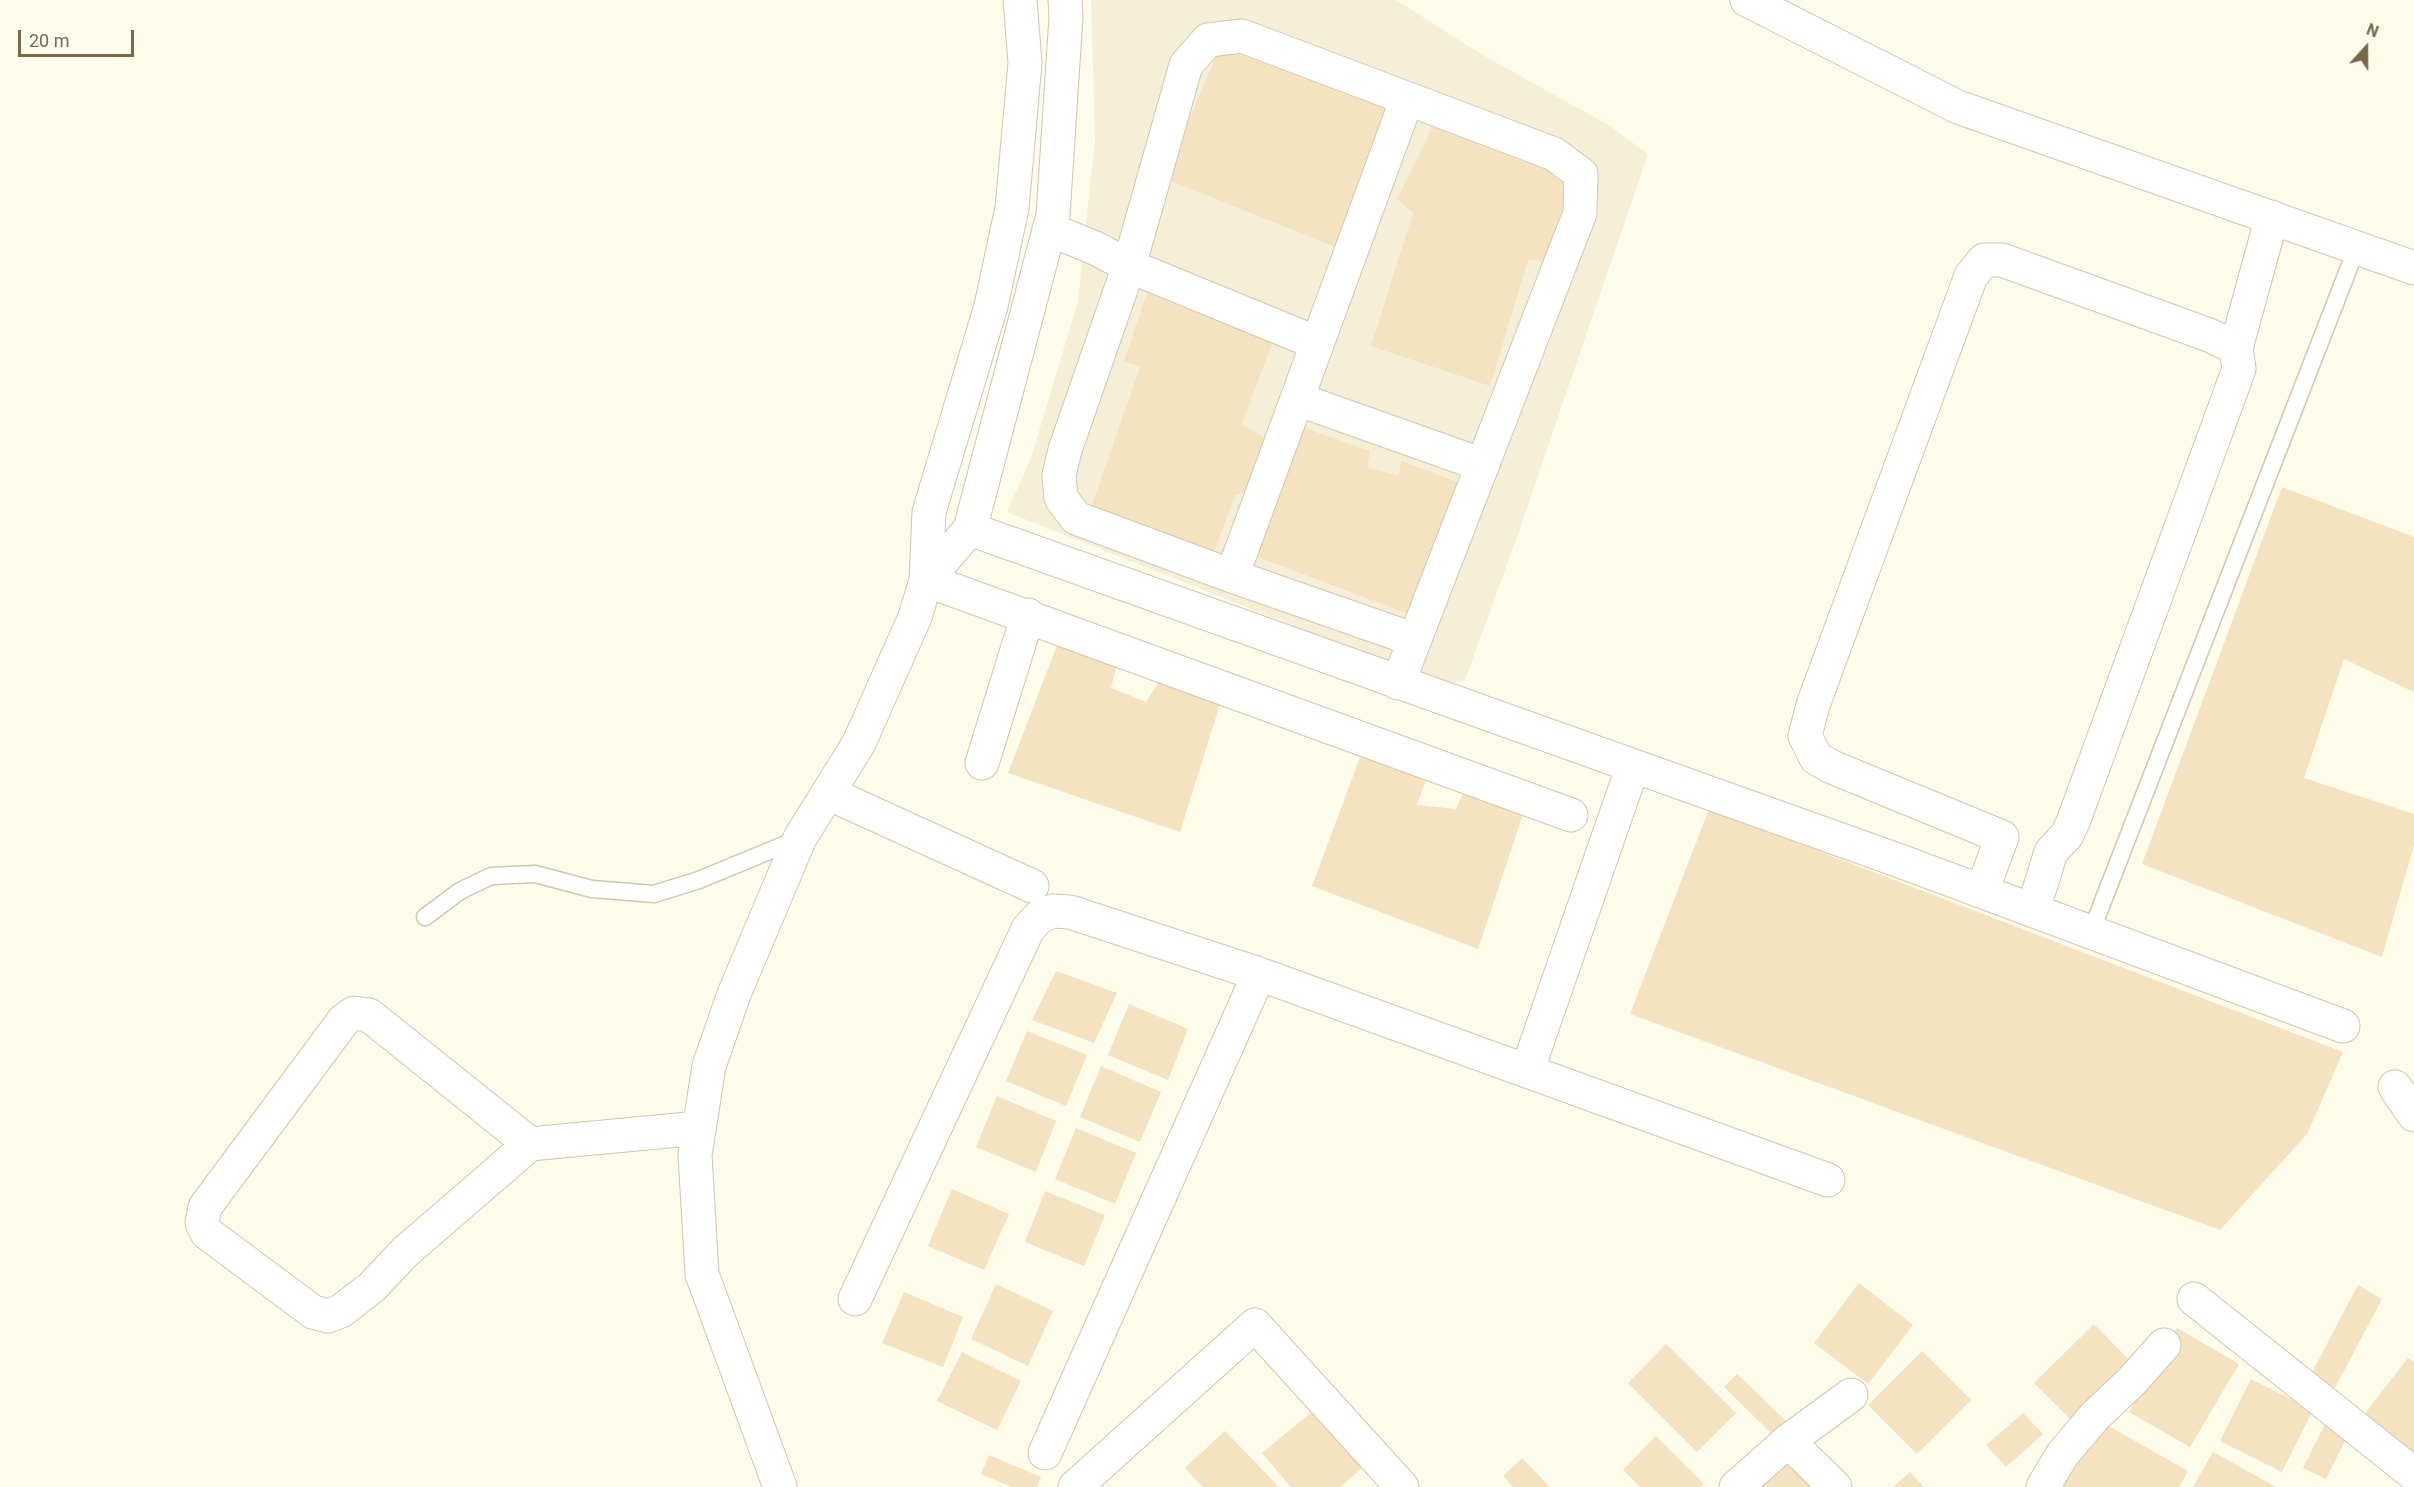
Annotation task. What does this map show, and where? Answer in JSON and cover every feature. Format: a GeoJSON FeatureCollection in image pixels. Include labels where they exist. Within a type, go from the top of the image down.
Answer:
{"type":"FeatureCollection","features":[{"type":"Feature","properties":{"kind":"street"},"geometry":{"type":"LineString","coordinates":[[780,1487],[702,1274],[695,1155],[699,1128],[710,1066],[734,994],[800,838],[859,743],[915,617],[926,580],[929,512],[991,306],[1012,208],[1024,63],[1020,0]]}},
{"type":"Feature","properties":{"kind":"street"},"geometry":{"type":"LineString","coordinates":[[926,580],[970,529],[1053,215],[1066,17],[1065,0]]}},
{"type":"Feature","properties":{"kind":"street"},"geometry":{"type":"LineString","coordinates":[[1747,0],[1958,107],[2414,268]]}},
{"type":"Feature","properties":{"kind":"street"},"geometry":{"type":"LineString","coordinates":[[1398,683],[1415,640],[1483,465],[1580,213],[1581,174],[1554,154],[1242,36],[1208,40],[1186,65],[1129,266],[1065,450],[1059,475],[1061,498],[1076,518],[1415,640]]}},
{"type":"Feature","properties":{"kind":"street"},"geometry":{"type":"LineString","coordinates":[[1232,576],[1407,99]]}},
{"type":"Feature","properties":{"kind":"street"},"geometry":{"type":"LineString","coordinates":[[2033,910],[2051,852],[2067,835],[2073,822],[2239,369],[2236,348],[2272,217]]}},
{"type":"Feature","properties":{"kind":"street"},"geometry":{"type":"LineString","coordinates":[[1049,230],[1097,249],[1129,266],[1317,343]]}},
{"type":"Feature","properties":{"kind":"street"},"geometry":{"type":"LineString","coordinates":[[2051,852],[2002,837],[1832,767],[1816,758],[1805,736],[1814,705],[1971,276],[1984,260],[2002,260],[2209,335],[2236,348]]}},
{"type":"Feature","properties":{"kind":"street"},"geometry":{"type":"LineString","coordinates":[[1296,399],[1483,465]]}},
{"type":"Feature","properties":{"kind":"street"},"geometry":{"type":"LineString","coordinates":[[970,529],[1982,891],[2343,1026]]}},
{"type":"Feature","properties":{"kind":"street"},"geometry":{"type":"LineString","coordinates":[[926,580],[1028,615],[1571,815]]}},
{"type":"Feature","properties":{"kind":"street"},"geometry":{"type":"LineString","coordinates":[[982,763],[1028,615]]}},
{"type":"Feature","properties":{"kind":"street"},"geometry":{"type":"LineString","coordinates":[[1527,1071],[1633,766]]}},
{"type":"Feature","properties":{"kind":"street"},"geometry":{"type":"LineString","coordinates":[[828,794],[1032,886]]}},
{"type":"Feature","properties":{"kind":"street"},"geometry":{"type":"LineString","coordinates":[[1982,891],[2002,837]]}},
{"type":"Feature","properties":{"kind":"street"},"geometry":{"type":"LineString","coordinates":[[855,1299],[1028,929],[1039,916],[1053,911],[1070,912],[1259,974],[1828,1180]]}},
{"type":"Feature","properties":{"kind":"street"},"geometry":{"type":"LineString","coordinates":[[1045,1453],[1259,974]]}},
{"type":"Feature","properties":{"kind":"street"},"geometry":{"type":"LineString","coordinates":[[530,1144],[369,1015],[354,1013],[345,1020],[205,1207],[202,1223],[207,1233],[313,1312],[328,1316],[341,1311],[372,1287],[405,1252],[530,1144],[699,1128]]}},
{"type":"Feature","properties":{"kind":"street"},"geometry":{"type":"LineString","coordinates":[[2395,1087],[2414,1115]]}},
{"type":"Feature","properties":{"kind":"street"},"geometry":{"type":"LineString","coordinates":[[2194,1299],[2414,1474]]}},
{"type":"Feature","properties":{"kind":"street"},"geometry":{"type":"LineString","coordinates":[[1075,1487],[1256,1325],[1402,1487]]}},
{"type":"Feature","properties":{"kind":"street"},"geometry":{"type":"LineString","coordinates":[[2043,1487],[2062,1455],[2094,1417],[2132,1381],[2164,1345]]}},
{"type":"Feature","properties":{"kind":"street"},"geometry":{"type":"LineString","coordinates":[[1736,1487],[1788,1441],[1851,1395]]}},
{"type":"Feature","properties":{"kind":"street"},"geometry":{"type":"LineString","coordinates":[[1788,1441],[1835,1487]]}},
{"type":"Feature","properties":{"kind":"lane"},"geometry":{"type":"LineString","coordinates":[[2091,932],[2357,247]]}},
{"type":"Feature","properties":{"kind":"lane"},"geometry":{"type":"LineString","coordinates":[[425,917],[460,891],[491,876],[535,874],[592,889],[654,894],[699,880],[800,838]]}},
{"type":"Feature","properties":{"kind":"shaded area"},"geometry":{"type":"Polygon","coordinates":[[[1091,0],[1396,0],[1481,54],[1610,126],[1648,154],[1517,537],[1465,680],[1443,685],[1007,512],[1031,458],[1078,301],[1095,140],[1091,0]]]}},
{"type":"Feature","properties":{"kind":"building"},"geometry":{"type":"Polygon","coordinates":[[[1220,47],[1385,108],[1338,248],[1164,178],[1220,47]]]}},
{"type":"Feature","properties":{"kind":"building"},"geometry":{"type":"Polygon","coordinates":[[[1434,124],[1572,178],[1546,261],[1528,260],[1490,386],[1371,346],[1413,213],[1397,199],[1434,124]]]}},
{"type":"Feature","properties":{"kind":"building"},"geometry":{"type":"Polygon","coordinates":[[[1147,293],[1272,343],[1242,424],[1268,440],[1254,490],[1235,495],[1212,557],[1088,517],[1140,367],[1124,362],[1147,293]]]}},
{"type":"Feature","properties":{"kind":"building"},"geometry":{"type":"Polygon","coordinates":[[[1304,428],[1370,451],[1367,468],[1398,475],[1402,461],[1460,483],[1416,617],[1253,555],[1304,428]]]}},
{"type":"Feature","properties":{"kind":"building"},"geometry":{"type":"Polygon","coordinates":[[[2282,487],[2414,537],[2414,692],[2344,659],[2304,778],[2414,814],[2414,845],[2382,957],[2142,864],[2282,487]]]}},
{"type":"Feature","properties":{"kind":"building"},"geometry":{"type":"Polygon","coordinates":[[[1058,643],[1117,664],[1111,688],[1146,702],[1160,680],[1221,701],[1180,832],[1008,773],[1058,643]]]}},
{"type":"Feature","properties":{"kind":"building"},"geometry":{"type":"Polygon","coordinates":[[[1362,752],[1427,777],[1417,805],[1456,809],[1466,787],[1523,814],[1478,949],[1312,886],[1362,752]]]}},
{"type":"Feature","properties":{"kind":"building"},"geometry":{"type":"Polygon","coordinates":[[[1709,809],[2343,1052],[2307,1134],[2220,1230],[1630,1014],[1709,809]]]}},
{"type":"Feature","properties":{"kind":"building"},"geometry":{"type":"Polygon","coordinates":[[[1056,971],[1117,993],[1094,1043],[1032,1020],[1056,971]]]}},
{"type":"Feature","properties":{"kind":"building"},"geometry":{"type":"Polygon","coordinates":[[[1129,1004],[1188,1029],[1168,1080],[1108,1055],[1129,1004]]]}},
{"type":"Feature","properties":{"kind":"building"},"geometry":{"type":"Polygon","coordinates":[[[1027,1031],[1087,1055],[1066,1106],[1006,1081],[1027,1031]]]}},
{"type":"Feature","properties":{"kind":"building"},"geometry":{"type":"Polygon","coordinates":[[[1101,1066],[1161,1092],[1140,1142],[1080,1117],[1101,1066]]]}},
{"type":"Feature","properties":{"kind":"building"},"geometry":{"type":"Polygon","coordinates":[[[997,1096],[1056,1121],[1036,1172],[976,1147],[997,1096]]]}},
{"type":"Feature","properties":{"kind":"building"},"geometry":{"type":"Polygon","coordinates":[[[1076,1128],[1136,1153],[1115,1204],[1055,1179],[1076,1128]]]}},
{"type":"Feature","properties":{"kind":"building"},"geometry":{"type":"Polygon","coordinates":[[[952,1189],[1009,1214],[984,1270],[928,1246],[952,1189]]]}},
{"type":"Feature","properties":{"kind":"building"},"geometry":{"type":"Polygon","coordinates":[[[1045,1191],[1105,1215],[1084,1266],[1025,1242],[1045,1191]]]}},
{"type":"Feature","properties":{"kind":"building"},"geometry":{"type":"Polygon","coordinates":[[[1859,1283],[1913,1325],[1868,1384],[1814,1343],[1859,1283]]]}},
{"type":"Feature","properties":{"kind":"building"},"geometry":{"type":"Polygon","coordinates":[[[996,1284],[1053,1311],[1028,1366],[971,1339],[996,1284]]]}},
{"type":"Feature","properties":{"kind":"building"},"geometry":{"type":"Polygon","coordinates":[[[2358,1285],[2382,1299],[2335,1388],[2310,1376],[2358,1285]]]}},
{"type":"Feature","properties":{"kind":"building"},"geometry":{"type":"Polygon","coordinates":[[[904,1292],[963,1317],[943,1367],[882,1343],[904,1292]]]}},
{"type":"Feature","properties":{"kind":"building"},"geometry":{"type":"Polygon","coordinates":[[[2094,1324],[2134,1365],[2075,1424],[2034,1383],[2094,1324]]]}},
{"type":"Feature","properties":{"kind":"building"},"geometry":{"type":"Polygon","coordinates":[[[2177,1328],[2239,1364],[2190,1447],[2129,1412],[2177,1328]]]}},
{"type":"Feature","properties":{"kind":"building"},"geometry":{"type":"Polygon","coordinates":[[[1666,1344],[1736,1413],[1697,1452],[1628,1383],[1666,1344]]]}},
{"type":"Feature","properties":{"kind":"building"},"geometry":{"type":"Polygon","coordinates":[[[1922,1351],[1971,1400],[1917,1454],[1868,1405],[1922,1351]]]}},
{"type":"Feature","properties":{"kind":"building"},"geometry":{"type":"Polygon","coordinates":[[[962,1352],[1021,1381],[997,1430],[937,1401],[962,1352]]]}},
{"type":"Feature","properties":{"kind":"building"},"geometry":{"type":"Polygon","coordinates":[[[2408,1358],[2414,1362],[2414,1457],[2362,1417],[2408,1358]]]}},
{"type":"Feature","properties":{"kind":"building"},"geometry":{"type":"Polygon","coordinates":[[[1737,1374],[1788,1423],[1774,1436],[1724,1387],[1737,1374]]]}},
{"type":"Feature","properties":{"kind":"building"},"geometry":{"type":"Polygon","coordinates":[[[2251,1379],[2313,1410],[2282,1472],[2220,1441],[2251,1379]]]}},
{"type":"Feature","properties":{"kind":"building"},"geometry":{"type":"Polygon","coordinates":[[[1313,1411],[1362,1468],[1340,1487],[1291,1487],[1262,1453],[1313,1411]]]}},
{"type":"Feature","properties":{"kind":"building"},"geometry":{"type":"Polygon","coordinates":[[[2023,1413],[2043,1434],[2006,1467],[1986,1445],[2023,1413]]]}},
{"type":"Feature","properties":{"kind":"building"},"geometry":{"type":"Polygon","coordinates":[[[2098,1420],[2188,1471],[2179,1487],[2060,1487],[2098,1420]]]}},
{"type":"Feature","properties":{"kind":"building"},"geometry":{"type":"Polygon","coordinates":[[[2325,1424],[2348,1435],[2326,1479],[2303,1468],[2325,1424]]]}},
{"type":"Feature","properties":{"kind":"building"},"geometry":{"type":"Polygon","coordinates":[[[1225,1431],[1279,1487],[1203,1487],[1185,1468],[1225,1431]]]}},
{"type":"Feature","properties":{"kind":"building"},"geometry":{"type":"Polygon","coordinates":[[[1656,1436],[1704,1484],[1700,1487],[1640,1487],[1623,1470],[1656,1436]]]}},
{"type":"Feature","properties":{"kind":"building"},"geometry":{"type":"Polygon","coordinates":[[[2213,1452],[2276,1487],[2193,1487],[2213,1452]]]}},
{"type":"Feature","properties":{"kind":"building"},"geometry":{"type":"Polygon","coordinates":[[[1789,1453],[1821,1487],[1755,1487],[1789,1453]]]}},
{"type":"Feature","properties":{"kind":"building"},"geometry":{"type":"Polygon","coordinates":[[[989,1455],[1041,1477],[1037,1487],[1012,1487],[981,1474],[989,1455]]]}},
{"type":"Feature","properties":{"kind":"building"},"geometry":{"type":"Polygon","coordinates":[[[1522,1458],[1550,1487],[1513,1487],[1503,1476],[1522,1458]]]}},
{"type":"Feature","properties":{"kind":"building"},"geometry":{"type":"Polygon","coordinates":[[[1910,1472],[1924,1487],[1893,1487],[1910,1472]]]}}]}
